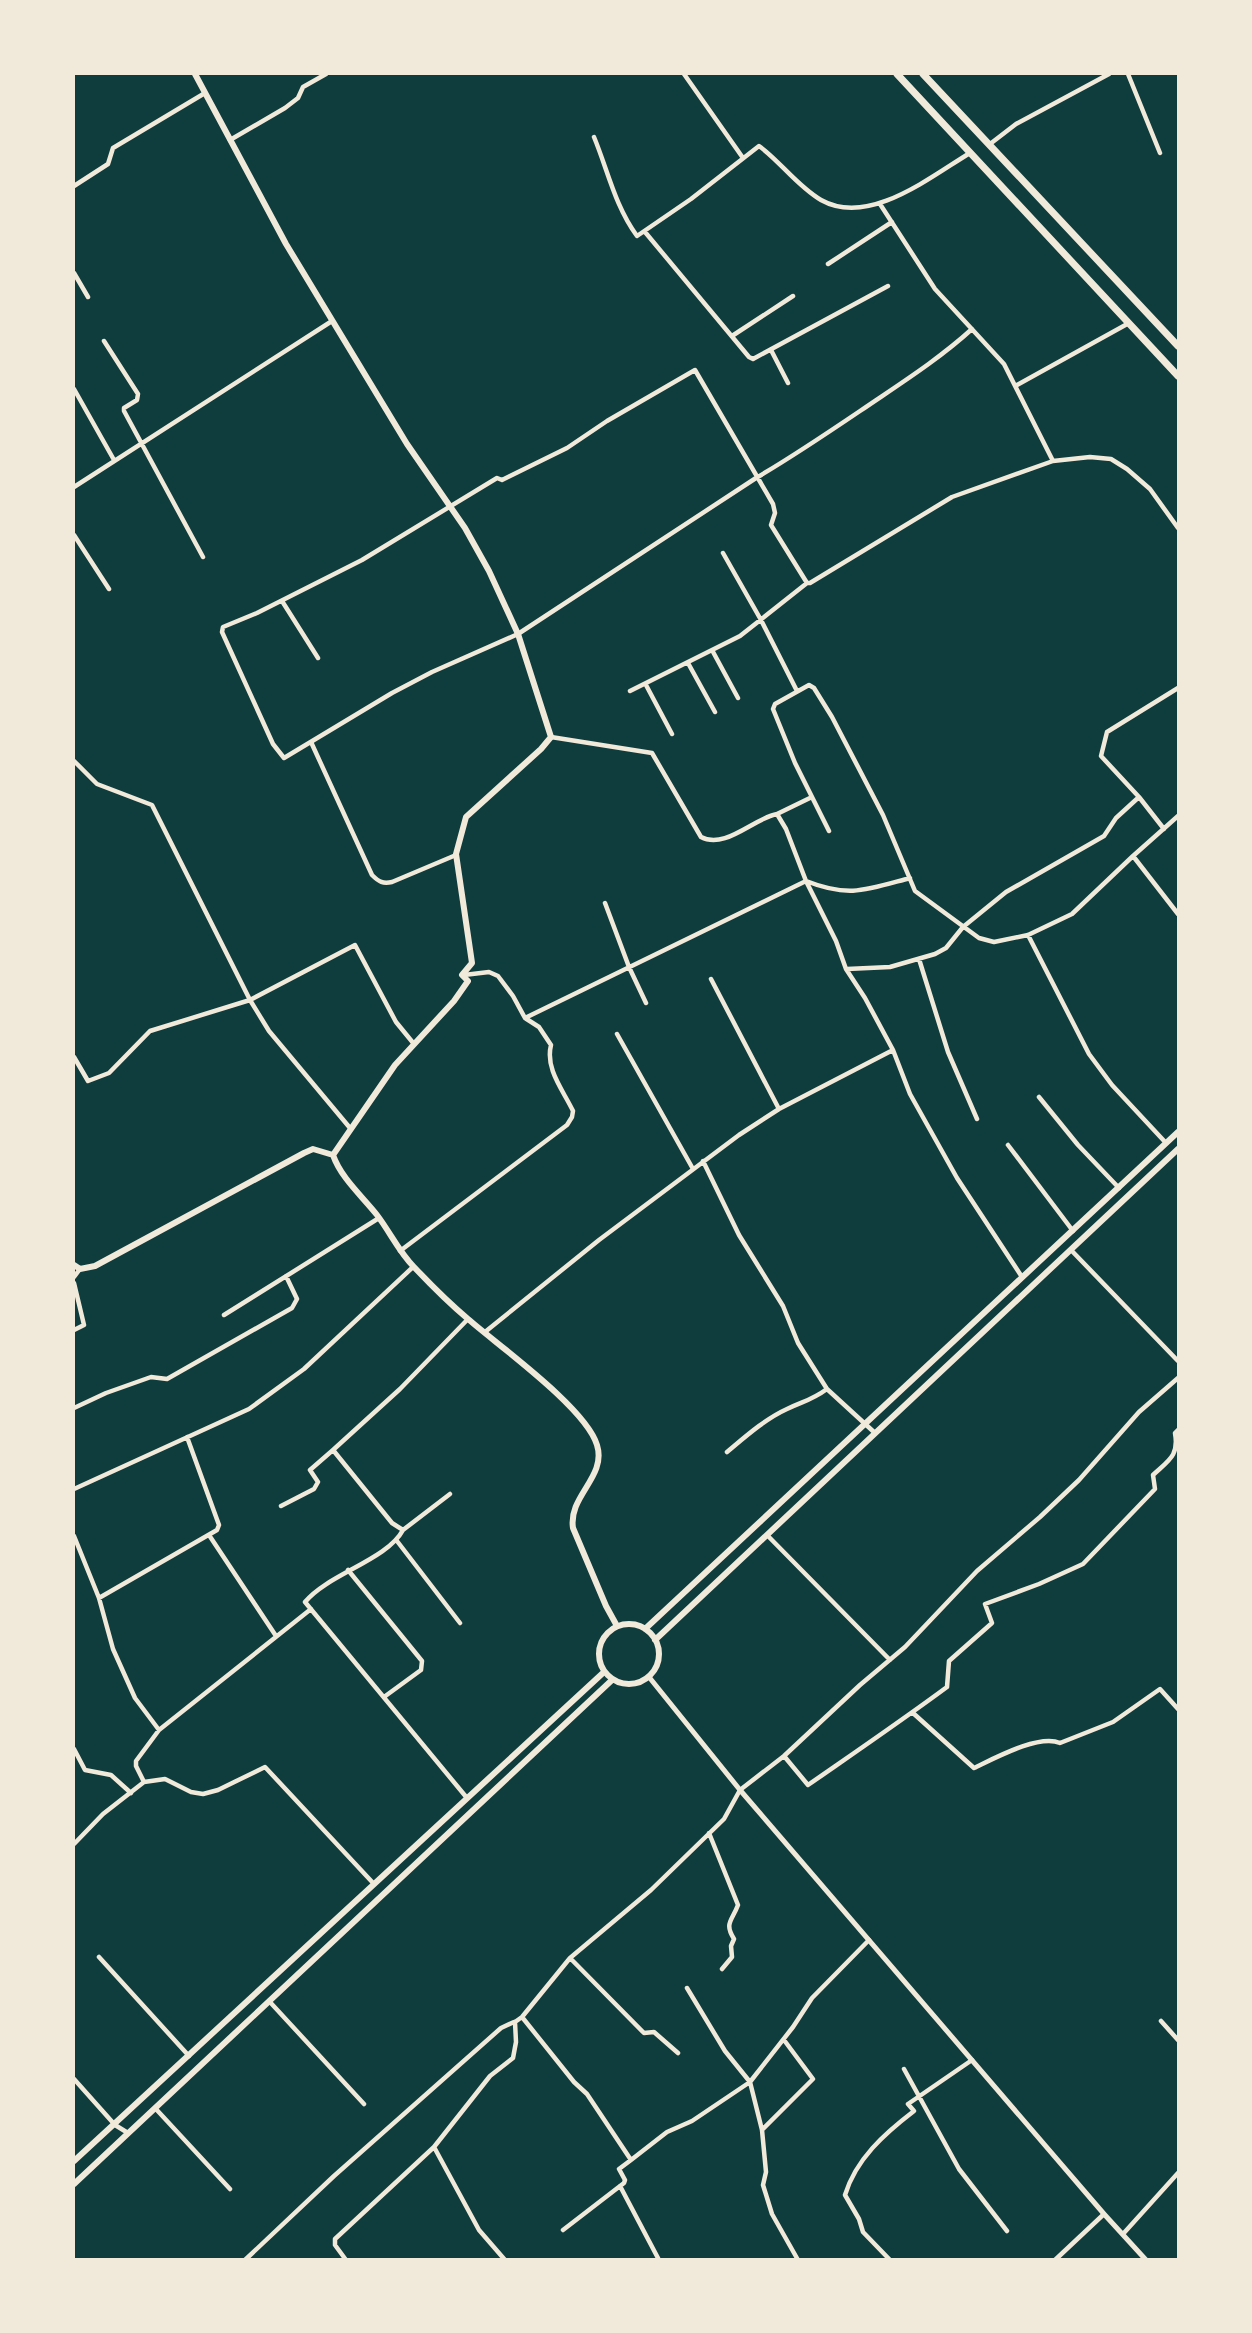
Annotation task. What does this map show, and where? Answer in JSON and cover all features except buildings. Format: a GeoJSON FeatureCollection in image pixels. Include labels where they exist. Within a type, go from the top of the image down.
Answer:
{"type":"FeatureCollection","features":[{"type":"Feature","properties":{"kind":"main road"},"geometry":{"type":"LineString","coordinates":[[897,74],[1129,324],[1177,372]]}},
{"type":"Feature","properties":{"kind":"main road"},"geometry":{"type":"LineString","coordinates":[[923,74],[1178,346]]}},
{"type":"Feature","properties":{"kind":"main road"},"geometry":{"type":"LineString","coordinates":[[196,76],[286,244],[407,444],[465,528],[489,571],[518,634],[551,737],[466,817],[456,854],[472,963],[462,975],[468,981],[454,1001],[396,1065],[333,1155]]}},
{"type":"Feature","properties":{"kind":"main road"},"geometry":{"type":"LineString","coordinates":[[645,1629],[1178,1132]]}},
{"type":"Feature","properties":{"kind":"main road"},"geometry":{"type":"LineString","coordinates":[[74,1265],[80,1269],[95,1266],[313,1149],[333,1155]]}},
{"type":"Feature","properties":{"kind":"main road"},"geometry":{"type":"LineString","coordinates":[[655,1640],[1178,1149]]}},
{"type":"Feature","properties":{"kind":"main road"},"geometry":{"type":"LineString","coordinates":[[333,1155],[337,1167],[379,1218],[413,1267],[468,1319],[576,1412],[596,1442],[600,1458],[596,1473],[581,1494],[572,1517],[573,1528],[617,1626]]}},
{"type":"Feature","properties":{"kind":"main road"},"geometry":{"type":"LineString","coordinates":[[631,1624],[645,1629],[658,1647],[658,1664],[649,1677],[635,1684],[627,1685],[612,1680],[604,1672],[598,1657],[605,1635],[617,1626],[631,1624]]}},
{"type":"Feature","properties":{"kind":"main road"},"geometry":{"type":"LineString","coordinates":[[74,2161],[604,1672]]}},
{"type":"Feature","properties":{"kind":"main road"},"geometry":{"type":"LineString","coordinates":[[74,2184],[612,1680]]}},
{"type":"Feature","properties":{"kind":"street"},"geometry":{"type":"LineString","coordinates":[[196,76],[206,74]]}},
{"type":"Feature","properties":{"kind":"street"},"geometry":{"type":"LineString","coordinates":[[229,140],[285,108],[298,98],[303,87],[326,74]]}},
{"type":"Feature","properties":{"kind":"street"},"geometry":{"type":"LineString","coordinates":[[684,74],[743,158]]}},
{"type":"Feature","properties":{"kind":"street"},"geometry":{"type":"LineString","coordinates":[[990,144],[1016,124],[1109,74]]}},
{"type":"Feature","properties":{"kind":"street"},"geometry":{"type":"LineString","coordinates":[[1128,74],[1160,153]]}},
{"type":"Feature","properties":{"kind":"street"},"geometry":{"type":"LineString","coordinates":[[74,186],[108,164],[113,148],[205,93]]}},
{"type":"Feature","properties":{"kind":"street"},"geometry":{"type":"LineString","coordinates":[[594,137],[617,205],[637,236],[760,146],[821,200],[842,207],[880,204],[914,188],[970,153]]}},
{"type":"Feature","properties":{"kind":"street"},"geometry":{"type":"LineString","coordinates":[[880,204],[935,289],[1004,364],[1054,461]]}},
{"type":"Feature","properties":{"kind":"street"},"geometry":{"type":"LineString","coordinates":[[828,264],[892,222]]}},
{"type":"Feature","properties":{"kind":"street"},"geometry":{"type":"LineString","coordinates":[[645,232],[750,357],[756,359],[888,286]]}},
{"type":"Feature","properties":{"kind":"street"},"geometry":{"type":"LineString","coordinates":[[74,273],[88,297]]}},
{"type":"Feature","properties":{"kind":"street"},"geometry":{"type":"LineString","coordinates":[[732,336],[793,296]]}},
{"type":"Feature","properties":{"kind":"street"},"geometry":{"type":"LineString","coordinates":[[74,485],[332,321]]}},
{"type":"Feature","properties":{"kind":"street"},"geometry":{"type":"LineString","coordinates":[[1017,385],[1129,324]]}},
{"type":"Feature","properties":{"kind":"street"},"geometry":{"type":"LineString","coordinates":[[807,583],[771,525],[775,513],[773,504],[756,478],[695,370],[607,421],[567,448],[502,480],[497,478],[362,560],[223,627],[222,632],[273,744],[282,756],[289,756],[432,672],[518,634],[756,478],[897,386],[972,329]]}},
{"type":"Feature","properties":{"kind":"street"},"geometry":{"type":"LineString","coordinates":[[104,341],[138,394],[137,400],[124,408],[124,411],[203,557]]}},
{"type":"Feature","properties":{"kind":"street"},"geometry":{"type":"LineString","coordinates":[[771,350],[788,383]]}},
{"type":"Feature","properties":{"kind":"street"},"geometry":{"type":"LineString","coordinates":[[74,389],[114,460]]}},
{"type":"Feature","properties":{"kind":"street"},"geometry":{"type":"LineString","coordinates":[[630,691],[740,636],[807,583],[952,498],[1054,461],[1090,457],[1111,459],[1128,469],[1150,489],[1178,528]]}},
{"type":"Feature","properties":{"kind":"street"},"geometry":{"type":"LineString","coordinates":[[74,535],[109,589]]}},
{"type":"Feature","properties":{"kind":"street"},"geometry":{"type":"LineString","coordinates":[[723,553],[797,691]]}},
{"type":"Feature","properties":{"kind":"street"},"geometry":{"type":"LineString","coordinates":[[282,600],[318,658]]}},
{"type":"Feature","properties":{"kind":"street"},"geometry":{"type":"LineString","coordinates":[[712,650],[738,698]]}},
{"type":"Feature","properties":{"kind":"street"},"geometry":{"type":"LineString","coordinates":[[688,663],[715,712]]}},
{"type":"Feature","properties":{"kind":"street"},"geometry":{"type":"LineString","coordinates":[[646,685],[672,734]]}},
{"type":"Feature","properties":{"kind":"street"},"geometry":{"type":"LineString","coordinates":[[830,831],[773,709],[775,704],[811,685],[832,717],[883,815],[915,891],[979,938],[994,942],[1028,936],[1072,914],[1178,817]]}},
{"type":"Feature","properties":{"kind":"street"},"geometry":{"type":"LineString","coordinates":[[1164,829],[1101,756],[1107,732],[1178,688]]}},
{"type":"Feature","properties":{"kind":"street"},"geometry":{"type":"LineString","coordinates":[[551,737],[652,753],[701,837],[708,841],[722,839],[812,797]]}},
{"type":"Feature","properties":{"kind":"street"},"geometry":{"type":"LineString","coordinates":[[311,742],[372,875],[378,881],[384,884],[392,882],[456,854]]}},
{"type":"Feature","properties":{"kind":"street"},"geometry":{"type":"LineString","coordinates":[[74,761],[97,784],[152,805],[250,1000],[269,1031],[351,1128]]}},
{"type":"Feature","properties":{"kind":"street"},"geometry":{"type":"LineString","coordinates":[[846,969],[890,967],[946,948],[963,927],[1006,892],[1104,836],[1116,818],[1139,797]]}},
{"type":"Feature","properties":{"kind":"street"},"geometry":{"type":"LineString","coordinates":[[777,814],[786,829],[806,881],[846,969],[893,1051],[910,1094],[957,1178],[1023,1278]]}},
{"type":"Feature","properties":{"kind":"street"},"geometry":{"type":"LineString","coordinates":[[1133,856],[1178,914]]}},
{"type":"Feature","properties":{"kind":"street"},"geometry":{"type":"LineString","coordinates":[[524,1017],[806,881],[827,889],[847,892],[866,890],[909,878]]}},
{"type":"Feature","properties":{"kind":"street"},"geometry":{"type":"LineString","coordinates":[[605,903],[646,1003]]}},
{"type":"Feature","properties":{"kind":"street"},"geometry":{"type":"LineString","coordinates":[[1028,936],[1090,1054],[1112,1085],[1167,1143]]}},
{"type":"Feature","properties":{"kind":"street"},"geometry":{"type":"LineString","coordinates":[[74,1057],[88,1081],[109,1073],[150,1031],[250,1000],[355,945],[396,1021],[414,1045]]}},
{"type":"Feature","properties":{"kind":"street"},"geometry":{"type":"LineString","coordinates":[[919,959],[948,1052],[977,1119]]}},
{"type":"Feature","properties":{"kind":"street"},"geometry":{"type":"LineString","coordinates":[[400,1251],[567,1125],[572,1116],[573,1111],[550,1066],[551,1045],[539,1027],[524,1017],[498,976],[489,972],[462,975]]}},
{"type":"Feature","properties":{"kind":"street"},"geometry":{"type":"LineString","coordinates":[[711,979],[779,1109]]}},
{"type":"Feature","properties":{"kind":"street"},"geometry":{"type":"LineString","coordinates":[[617,1034],[693,1169]]}},
{"type":"Feature","properties":{"kind":"street"},"geometry":{"type":"LineString","coordinates":[[485,1332],[703,1161],[779,1109],[893,1051]]}},
{"type":"Feature","properties":{"kind":"street"},"geometry":{"type":"LineString","coordinates":[[1039,1097],[1078,1145],[1119,1188]]}},
{"type":"Feature","properties":{"kind":"street"},"geometry":{"type":"LineString","coordinates":[[1008,1145],[1073,1231]]}},
{"type":"Feature","properties":{"kind":"street"},"geometry":{"type":"LineString","coordinates":[[703,1161],[739,1235],[783,1306],[798,1343],[827,1389],[875,1433]]}},
{"type":"Feature","properties":{"kind":"street"},"geometry":{"type":"LineString","coordinates":[[224,1315],[379,1218]]}},
{"type":"Feature","properties":{"kind":"street"},"geometry":{"type":"LineString","coordinates":[[1071,1250],[1178,1361]]}},
{"type":"Feature","properties":{"kind":"street"},"geometry":{"type":"LineString","coordinates":[[74,1489],[249,1409],[304,1369],[413,1267]]}},
{"type":"Feature","properties":{"kind":"street"},"geometry":{"type":"LineString","coordinates":[[74,1277],[80,1269]]}},
{"type":"Feature","properties":{"kind":"street"},"geometry":{"type":"LineString","coordinates":[[74,1408],[151,1377],[167,1379],[292,1308],[297,1300],[286,1276]]}},
{"type":"Feature","properties":{"kind":"street"},"geometry":{"type":"LineString","coordinates":[[74,1283],[84,1325],[74,1330]]}},
{"type":"Feature","properties":{"kind":"street"},"geometry":{"type":"LineString","coordinates":[[281,1506],[314,1489],[318,1482],[310,1470],[400,1390],[468,1319]]}},
{"type":"Feature","properties":{"kind":"street"},"geometry":{"type":"LineString","coordinates":[[245,2259],[501,2028],[522,2017],[570,1958],[651,1890],[724,1819],[740,1790],[784,1756],[890,1660],[946,1606],[977,1571],[1079,1480],[1139,1412],[1178,1378]]}},
{"type":"Feature","properties":{"kind":"street"},"geometry":{"type":"LineString","coordinates":[[727,1452],[760,1425],[786,1409],[811,1401],[827,1389]]}},
{"type":"Feature","properties":{"kind":"street"},"geometry":{"type":"LineString","coordinates":[[784,1756],[807,1785],[947,1687],[949,1661],[992,1623],[985,1604],[1030,1588],[1083,1564],[1155,1489],[1153,1475],[1175,1454],[1175,1433],[1178,1430]]}},
{"type":"Feature","properties":{"kind":"street"},"geometry":{"type":"LineString","coordinates":[[99,1598],[217,1530],[219,1525],[187,1437]]}},
{"type":"Feature","properties":{"kind":"street"},"geometry":{"type":"LineString","coordinates":[[333,1450],[392,1523],[403,1530]]}},
{"type":"Feature","properties":{"kind":"street"},"geometry":{"type":"LineString","coordinates":[[450,1494],[403,1530],[397,1541],[348,1570],[305,1602],[467,1798]]}},
{"type":"Feature","properties":{"kind":"street"},"geometry":{"type":"LineString","coordinates":[[767,1534],[890,1660]]}},
{"type":"Feature","properties":{"kind":"street"},"geometry":{"type":"LineString","coordinates":[[209,1535],[276,1636]]}},
{"type":"Feature","properties":{"kind":"street"},"geometry":{"type":"LineString","coordinates":[[74,1536],[135,1698],[159,1730]]}},
{"type":"Feature","properties":{"kind":"street"},"geometry":{"type":"LineString","coordinates":[[397,1541],[460,1623]]}},
{"type":"Feature","properties":{"kind":"street"},"geometry":{"type":"LineString","coordinates":[[348,1570],[422,1661],[421,1670],[384,1697]]}},
{"type":"Feature","properties":{"kind":"street"},"geometry":{"type":"LineString","coordinates":[[144,1782],[136,1760],[159,1730],[312,1609]]}},
{"type":"Feature","properties":{"kind":"street"},"geometry":{"type":"LineString","coordinates":[[649,1677],[740,1790],[1104,2214],[1146,2259]]}},
{"type":"Feature","properties":{"kind":"street"},"geometry":{"type":"LineString","coordinates":[[913,1713],[974,1768],[1011,1750],[1052,1740],[1060,1743],[1113,1722],[1160,1689],[1178,1709]]}},
{"type":"Feature","properties":{"kind":"street"},"geometry":{"type":"LineString","coordinates":[[74,1749],[85,1770],[111,1775],[131,1793]]}},
{"type":"Feature","properties":{"kind":"street"},"geometry":{"type":"LineString","coordinates":[[74,1844],[103,1814],[144,1782],[165,1779],[191,1792],[204,1794],[265,1767],[374,1884]]}},
{"type":"Feature","properties":{"kind":"street"},"geometry":{"type":"LineString","coordinates":[[709,1832],[738,1905],[729,1924],[729,1931],[734,1939],[732,1957],[722,1969]]}},
{"type":"Feature","properties":{"kind":"street"},"geometry":{"type":"LineString","coordinates":[[563,2230],[620,2186],[625,2180],[619,2169],[667,2132],[692,2121],[750,2082],[812,1998],[869,1940]]}},
{"type":"Feature","properties":{"kind":"street"},"geometry":{"type":"LineString","coordinates":[[99,1957],[189,2056]]}},
{"type":"Feature","properties":{"kind":"street"},"geometry":{"type":"LineString","coordinates":[[570,1958],[644,2033],[654,2032],[678,2053]]}},
{"type":"Feature","properties":{"kind":"street"},"geometry":{"type":"LineString","coordinates":[[687,1987],[725,2051],[750,2082],[762,2130],[766,2172],[763,2185],[772,2214],[798,2259]]}},
{"type":"Feature","properties":{"kind":"street"},"geometry":{"type":"LineString","coordinates":[[269,2001],[364,2104]]}},
{"type":"Feature","properties":{"kind":"street"},"geometry":{"type":"LineString","coordinates":[[522,2017],[587,2095],[631,2160]]}},
{"type":"Feature","properties":{"kind":"street"},"geometry":{"type":"LineString","coordinates":[[1161,2021],[1178,2040]]}},
{"type":"Feature","properties":{"kind":"street"},"geometry":{"type":"LineString","coordinates":[[346,2259],[335,2245],[335,2239],[434,2147],[491,2076],[513,2058],[516,2042],[515,2022]]}},
{"type":"Feature","properties":{"kind":"street"},"geometry":{"type":"LineString","coordinates":[[762,2130],[813,2079],[783,2040]]}},
{"type":"Feature","properties":{"kind":"street"},"geometry":{"type":"LineString","coordinates":[[890,2259],[863,2232],[845,2195],[856,2167],[867,2153],[914,2111],[908,2104],[972,2060]]}},
{"type":"Feature","properties":{"kind":"street"},"geometry":{"type":"LineString","coordinates":[[904,2069],[960,2169],[1007,2231]]}},
{"type":"Feature","properties":{"kind":"street"},"geometry":{"type":"LineString","coordinates":[[74,2079],[115,2125],[128,2133]]}},
{"type":"Feature","properties":{"kind":"street"},"geometry":{"type":"LineString","coordinates":[[155,2108],[230,2189]]}},
{"type":"Feature","properties":{"kind":"street"},"geometry":{"type":"LineString","coordinates":[[434,2147],[479,2230],[505,2259]]}},
{"type":"Feature","properties":{"kind":"street"},"geometry":{"type":"LineString","coordinates":[[1123,2234],[1178,2173]]}},
{"type":"Feature","properties":{"kind":"street"},"geometry":{"type":"LineString","coordinates":[[620,2186],[659,2259]]}},
{"type":"Feature","properties":{"kind":"street"},"geometry":{"type":"LineString","coordinates":[[1055,2259],[1104,2214]]}}]}
